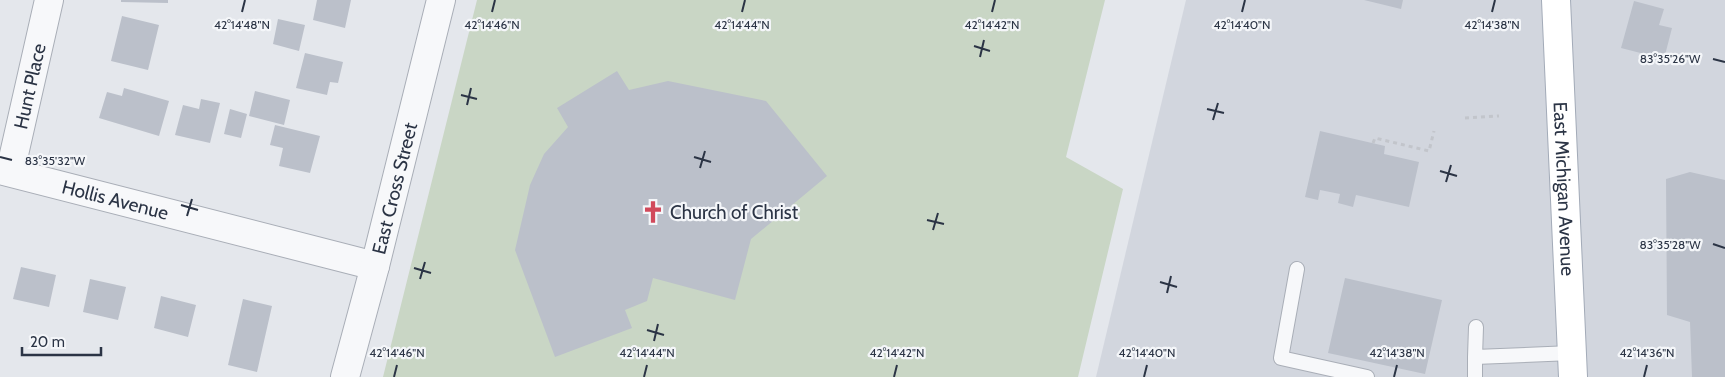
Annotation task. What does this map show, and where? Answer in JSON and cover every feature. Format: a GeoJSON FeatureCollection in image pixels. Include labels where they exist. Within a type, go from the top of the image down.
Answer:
{"type":"FeatureCollection","features":[{"type":"Feature","properties":{"kind":"main road","name":"East Michigan Avenue"},"geometry":{"type":"LineString","coordinates":[[1556,0],[1572,365]]}},
{"type":"Feature","properties":{"kind":"street","name":"Hunt Place"},"geometry":{"type":"LineString","coordinates":[[5,171],[49,0]]}},
{"type":"Feature","properties":{"kind":"street","name":"East Cross Street"},"geometry":{"type":"LineString","coordinates":[[345,377],[375,266],[441,0]]}},
{"type":"Feature","properties":{"kind":"street","name":"Hollis Avenue"},"geometry":{"type":"LineString","coordinates":[[5,171],[375,266]]}},
{"type":"Feature","properties":{"kind":"lane"},"geometry":{"type":"LineString","coordinates":[[1297,269],[1281,358],[1367,377]]}},
{"type":"Feature","properties":{"kind":"lane"},"geometry":{"type":"LineString","coordinates":[[1475,377],[1476,327]]}},
{"type":"Feature","properties":{"kind":"lane"},"geometry":{"type":"LineString","coordinates":[[1476,357],[1572,365]]}},
{"type":"Feature","properties":{"kind":"path"},"geometry":{"type":"LineString","coordinates":[[1465,118],[1499,116]]}},
{"type":"Feature","properties":{"kind":"path"},"geometry":{"type":"LineString","coordinates":[[1374,143],[1375,138],[1428,151],[1434,131]]}},
{"type":"Feature","properties":{"kind":"shaded area"},"geometry":{"type":"Polygon","coordinates":[[[1186,0],[1725,0],[1725,377],[1096,377],[1186,0]]]}},
{"type":"Feature","properties":{"kind":"green space"},"geometry":{"type":"Polygon","coordinates":[[[477,0],[1105,0],[1066,157],[1123,189],[1078,377],[383,377],[477,0]]]}},
{"type":"Feature","properties":{"kind":"building"},"geometry":{"type":"Polygon","coordinates":[[[121,0],[168,0],[168,3],[121,2],[121,0]]]}},
{"type":"Feature","properties":{"kind":"building"},"geometry":{"type":"Polygon","coordinates":[[[317,0],[351,0],[345,28],[313,20],[317,0]]]}},
{"type":"Feature","properties":{"kind":"building"},"geometry":{"type":"Polygon","coordinates":[[[1364,0],[1403,0],[1401,9],[1364,0]]]}},
{"type":"Feature","properties":{"kind":"building"},"geometry":{"type":"Polygon","coordinates":[[[1634,1],[1664,9],[1659,25],[1672,28],[1664,59],[1621,48],[1634,1]]]}},
{"type":"Feature","properties":{"kind":"building"},"geometry":{"type":"Polygon","coordinates":[[[122,16],[159,25],[148,70],[111,61],[122,16]]]}},
{"type":"Feature","properties":{"kind":"building"},"geometry":{"type":"Polygon","coordinates":[[[278,19],[305,25],[299,51],[273,44],[278,19]]]}},
{"type":"Feature","properties":{"kind":"building"},"geometry":{"type":"Polygon","coordinates":[[[305,53],[343,62],[338,83],[330,82],[327,95],[296,88],[305,53]]]}},
{"type":"Feature","properties":{"kind":"building","name":"Church of Christ"},"geometry":{"type":"Polygon","coordinates":[[[617,71],[629,90],[668,81],[766,101],[827,176],[751,239],[735,300],[653,278],[647,301],[625,310],[632,328],[555,357],[515,250],[530,185],[544,154],[568,127],[557,108],[617,71]]]}},
{"type":"Feature","properties":{"kind":"building"},"geometry":{"type":"Polygon","coordinates":[[[124,88],[169,101],[159,136],[99,118],[107,92],[122,96],[124,88]]]}},
{"type":"Feature","properties":{"kind":"building"},"geometry":{"type":"Polygon","coordinates":[[[255,91],[290,100],[284,125],[249,116],[255,91]]]}},
{"type":"Feature","properties":{"kind":"building"},"geometry":{"type":"Polygon","coordinates":[[[201,99],[220,103],[210,143],[175,135],[183,105],[199,109],[201,99]]]}},
{"type":"Feature","properties":{"kind":"building"},"geometry":{"type":"Polygon","coordinates":[[[230,109],[247,114],[241,138],[224,134],[230,109]]]}},
{"type":"Feature","properties":{"kind":"building"},"geometry":{"type":"Polygon","coordinates":[[[275,125],[320,136],[310,173],[279,166],[283,148],[270,145],[275,125]]]}},
{"type":"Feature","properties":{"kind":"building"},"geometry":{"type":"Polygon","coordinates":[[[1320,131],[1385,146],[1384,154],[1419,162],[1409,207],[1356,195],[1353,207],[1338,203],[1340,194],[1320,190],[1318,200],[1305,197],[1320,131]]]}},
{"type":"Feature","properties":{"kind":"building"},"geometry":{"type":"Polygon","coordinates":[[[1690,172],[1725,180],[1725,377],[1692,377],[1690,322],[1667,315],[1666,179],[1690,172]]]}},
{"type":"Feature","properties":{"kind":"building"},"geometry":{"type":"Polygon","coordinates":[[[21,267],[56,275],[49,307],[13,299],[21,267]]]}},
{"type":"Feature","properties":{"kind":"building"},"geometry":{"type":"Polygon","coordinates":[[[1345,278],[1442,300],[1425,374],[1328,353],[1345,278]]]}},
{"type":"Feature","properties":{"kind":"building"},"geometry":{"type":"Polygon","coordinates":[[[90,279],[126,287],[118,320],[83,312],[90,279]]]}},
{"type":"Feature","properties":{"kind":"building"},"geometry":{"type":"Polygon","coordinates":[[[161,296],[196,305],[188,337],[154,328],[161,296]]]}},
{"type":"Feature","properties":{"kind":"building"},"geometry":{"type":"Polygon","coordinates":[[[243,299],[272,306],[257,372],[228,365],[243,299]]]}},
{"type":"Feature","properties":{"kind":"place","name":"Church of Christ"},"geometry":{"type":"Point","coordinates":[653,212]}}]}
